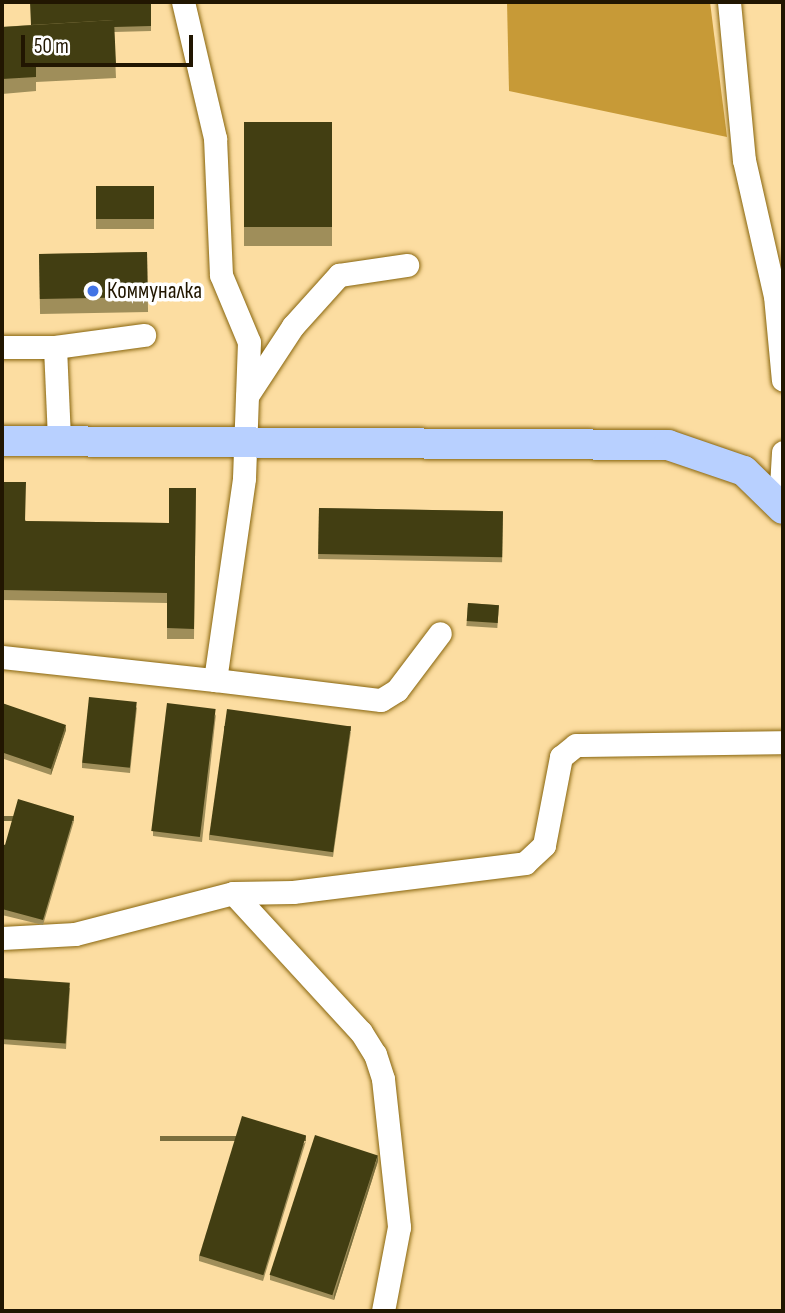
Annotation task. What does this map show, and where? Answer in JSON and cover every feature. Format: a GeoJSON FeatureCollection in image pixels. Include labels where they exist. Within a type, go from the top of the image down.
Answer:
{"type":"FeatureCollection","features":[{"type":"Feature","properties":{"kind":"main road"},"geometry":{"type":"LineString","coordinates":[[2,441],[244,439],[668,445],[744,471],[782,506]]}},
{"type":"Feature","properties":{"kind":"street"},"geometry":{"type":"LineString","coordinates":[[183,2],[215,138],[221,275],[249,342],[244,478],[215,680]]}},
{"type":"Feature","properties":{"kind":"street"},"geometry":{"type":"LineString","coordinates":[[729,2],[744,160],[775,296],[783,380]]}},
{"type":"Feature","properties":{"kind":"street"},"geometry":{"type":"LineString","coordinates":[[247,396],[293,326],[339,275],[407,265]]}},
{"type":"Feature","properties":{"kind":"street"},"geometry":{"type":"LineString","coordinates":[[2,347],[55,347],[144,335]]}},
{"type":"Feature","properties":{"kind":"street"},"geometry":{"type":"LineString","coordinates":[[55,347],[59,440]]}},
{"type":"Feature","properties":{"kind":"street"},"geometry":{"type":"LineString","coordinates":[[782,506],[783,452]]}},
{"type":"Feature","properties":{"kind":"street"},"geometry":{"type":"LineString","coordinates":[[2,657],[215,680],[360,701],[381,700],[397,690],[440,633]]}},
{"type":"Feature","properties":{"kind":"street"},"geometry":{"type":"LineString","coordinates":[[2,938],[75,934],[233,892],[293,891],[525,863],[544,845],[562,757],[576,745],[783,742]]}},
{"type":"Feature","properties":{"kind":"street"},"geometry":{"type":"LineString","coordinates":[[233,892],[361,1032],[375,1054],[383,1079],[399,1227],[383,1311]]}},
{"type":"Feature","properties":{"kind":"shaded area"},"geometry":{"type":"Polygon","coordinates":[[[507,2],[710,2],[727,137],[509,91],[507,2]]]}},
{"type":"Feature","properties":{"kind":"building"},"geometry":{"type":"Polygon","coordinates":[[[30,2],[151,2],[151,26],[114,27],[114,20],[31,25],[30,2]]]}},
{"type":"Feature","properties":{"kind":"building"},"geometry":{"type":"Polygon","coordinates":[[[114,20],[116,64],[36,67],[36,77],[2,79],[2,27],[114,20]]]}},
{"type":"Feature","properties":{"kind":"building"},"geometry":{"type":"Polygon","coordinates":[[[244,122],[332,122],[332,227],[244,227],[244,122]]]}},
{"type":"Feature","properties":{"kind":"building"},"geometry":{"type":"Polygon","coordinates":[[[96,186],[154,186],[154,219],[96,219],[96,186]]]}},
{"type":"Feature","properties":{"kind":"building","name":"Коммуналка"},"geometry":{"type":"Polygon","coordinates":[[[147,252],[148,297],[40,299],[39,254],[147,252]]]}},
{"type":"Feature","properties":{"kind":"building"},"geometry":{"type":"Polygon","coordinates":[[[2,482],[26,482],[25,521],[169,523],[169,488],[196,488],[194,629],[167,628],[167,593],[2,590],[2,482]]]}},
{"type":"Feature","properties":{"kind":"building"},"geometry":{"type":"Polygon","coordinates":[[[319,508],[503,511],[502,557],[318,554],[319,508]]]}},
{"type":"Feature","properties":{"kind":"building"},"geometry":{"type":"Polygon","coordinates":[[[468,603],[499,605],[498,623],[467,621],[468,603]]]}},
{"type":"Feature","properties":{"kind":"building"},"geometry":{"type":"Polygon","coordinates":[[[89,697],[137,702],[130,768],[82,763],[89,697]]]}},
{"type":"Feature","properties":{"kind":"building"},"geometry":{"type":"Polygon","coordinates":[[[2,703],[66,725],[51,769],[4,753],[2,760],[2,703]]]}},
{"type":"Feature","properties":{"kind":"building"},"geometry":{"type":"Polygon","coordinates":[[[167,703],[216,709],[200,837],[151,831],[167,703]]]}},
{"type":"Feature","properties":{"kind":"building"},"geometry":{"type":"Polygon","coordinates":[[[227,709],[351,726],[333,852],[209,835],[227,709]]]}},
{"type":"Feature","properties":{"kind":"building"},"geometry":{"type":"Polygon","coordinates":[[[18,799],[74,816],[43,920],[2,909],[2,844],[5,845],[18,799]]]}},
{"type":"Feature","properties":{"kind":"building"},"geometry":{"type":"Polygon","coordinates":[[[2,978],[70,983],[66,1044],[2,1039],[2,978]]]}},
{"type":"Feature","properties":{"kind":"building"},"geometry":{"type":"Polygon","coordinates":[[[242,1116],[306,1136],[263,1275],[199,1256],[242,1116]]]}},
{"type":"Feature","properties":{"kind":"building"},"geometry":{"type":"Polygon","coordinates":[[[315,1135],[378,1155],[332,1295],[270,1275],[315,1135]]]}},
{"type":"Feature","properties":{"kind":"place","name":"Коммуналка"},"geometry":{"type":"Point","coordinates":[93,291]}}]}
